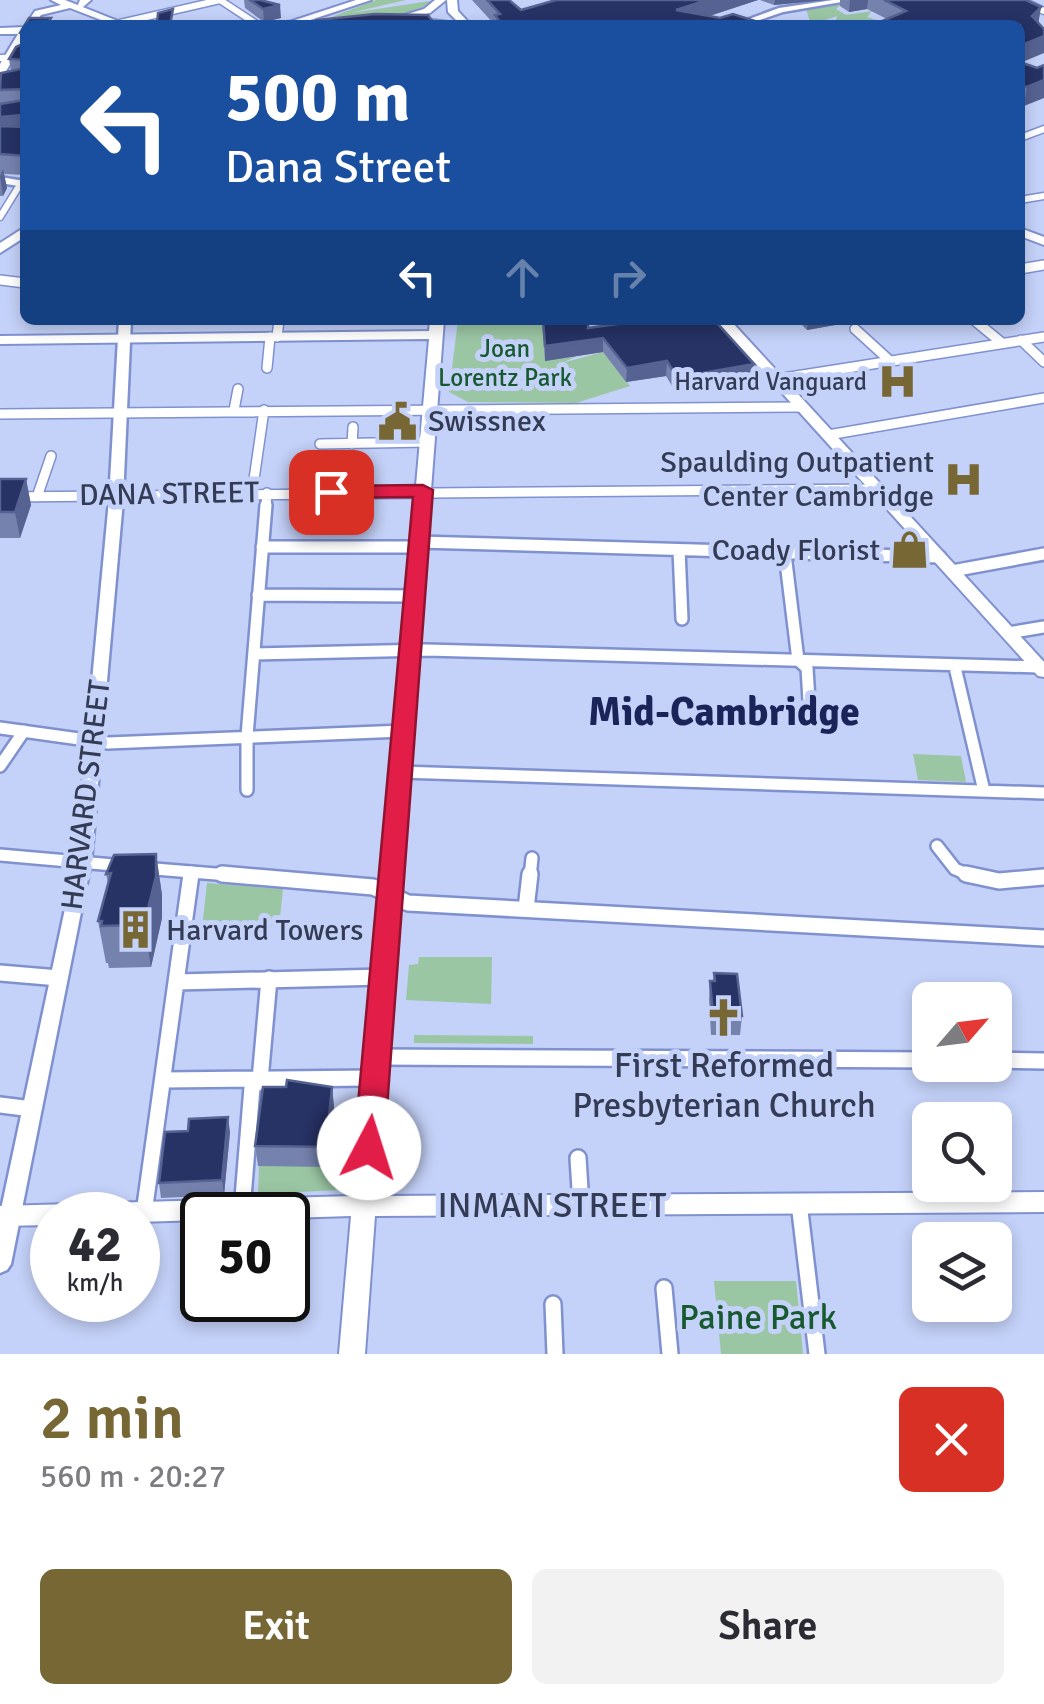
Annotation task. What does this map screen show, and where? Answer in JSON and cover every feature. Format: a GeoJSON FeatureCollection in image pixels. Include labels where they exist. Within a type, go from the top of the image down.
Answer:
{"type":"FeatureCollection","features":[{"type":"Feature","properties":{"kind":"main road"},"geometry":{"type":"LineString","coordinates":[[33,0],[38,13]]}},
{"type":"Feature","properties":{"kind":"main road"},"geometry":{"type":"LineString","coordinates":[[56,0],[83,3],[114,20]]}},
{"type":"Feature","properties":{"kind":"main road"},"geometry":{"type":"LineString","coordinates":[[297,20],[332,6],[366,0]]}},
{"type":"Feature","properties":{"kind":"main road"},"geometry":{"type":"LineString","coordinates":[[389,20],[425,12],[442,0]]}},
{"type":"Feature","properties":{"kind":"main road"},"geometry":{"type":"LineString","coordinates":[[33,20],[38,13],[83,3]]}},
{"type":"Feature","properties":{"kind":"main road"},"geometry":{"type":"LineString","coordinates":[[2,80],[4,58],[20,38]]}},
{"type":"Feature","properties":{"kind":"main road"},"geometry":{"type":"LineString","coordinates":[[728,325],[1041,670]]}},
{"type":"Feature","properties":{"kind":"main road"},"geometry":{"type":"LineString","coordinates":[[0,340],[274,337],[437,327],[352,1354]]}},
{"type":"Feature","properties":{"kind":"main road","name":"INMAN STREET"},"geometry":{"type":"LineString","coordinates":[[310,1208],[1044,1202]]}},
{"type":"Feature","properties":{"kind":"main road","name":"INMAN STREET"},"geometry":{"type":"LineString","coordinates":[[5,1216],[30,1215]]}},
{"type":"Feature","properties":{"kind":"street"},"geometry":{"type":"LineString","coordinates":[[138,20],[220,0],[250,20]]}},
{"type":"Feature","properties":{"kind":"street"},"geometry":{"type":"LineString","coordinates":[[752,20],[782,10],[849,0]]}},
{"type":"Feature","properties":{"kind":"street"},"geometry":{"type":"LineString","coordinates":[[1020,0],[1044,11]]}},
{"type":"Feature","properties":{"kind":"street"},"geometry":{"type":"LineString","coordinates":[[0,217],[20,188]]}},
{"type":"Feature","properties":{"kind":"street","name":"HARVARD STREET"},"geometry":{"type":"LineString","coordinates":[[0,1264],[5,1216],[32,1109],[83,862],[116,496],[125,325]]}},
{"type":"Feature","properties":{"kind":"street"},"geometry":{"type":"LineString","coordinates":[[267,368],[278,325]]}},
{"type":"Feature","properties":{"kind":"street"},"geometry":{"type":"LineString","coordinates":[[980,325],[1002,343]]}},
{"type":"Feature","properties":{"kind":"street"},"geometry":{"type":"LineString","coordinates":[[854,329],[889,360]]}},
{"type":"Feature","properties":{"kind":"street"},"geometry":{"type":"LineString","coordinates":[[777,379],[1044,337]]}},
{"type":"Feature","properties":{"kind":"street"},"geometry":{"type":"LineString","coordinates":[[1021,340],[1044,362]]}},
{"type":"Feature","properties":{"kind":"street"},"geometry":{"type":"LineString","coordinates":[[234,410],[238,389]]}},
{"type":"Feature","properties":{"kind":"street"},"geometry":{"type":"LineString","coordinates":[[828,435],[1044,398]]}},
{"type":"Feature","properties":{"kind":"street"},"geometry":{"type":"LineString","coordinates":[[0,414],[430,407],[803,407]]}},
{"type":"Feature","properties":{"kind":"street"},"geometry":{"type":"LineString","coordinates":[[252,493],[264,410]]}},
{"type":"Feature","properties":{"kind":"street"},"geometry":{"type":"LineString","coordinates":[[352,444],[353,427]]}},
{"type":"Feature","properties":{"kind":"street"},"geometry":{"type":"LineString","coordinates":[[320,444],[427,442]]}},
{"type":"Feature","properties":{"kind":"street"},"geometry":{"type":"LineString","coordinates":[[38,496],[51,456]]}},
{"type":"Feature","properties":{"kind":"street","name":"DANA STREET"},"geometry":{"type":"LineString","coordinates":[[0,497],[423,490],[878,489]]}},
{"type":"Feature","properties":{"kind":"street"},"geometry":{"type":"LineString","coordinates":[[248,790],[247,736],[266,492]]}},
{"type":"Feature","properties":{"kind":"street"},"geometry":{"type":"LineString","coordinates":[[262,547],[419,544],[940,557]]}},
{"type":"Feature","properties":{"kind":"street"},"geometry":{"type":"LineString","coordinates":[[679,550],[682,619]]}},
{"type":"Feature","properties":{"kind":"street"},"geometry":{"type":"LineString","coordinates":[[785,554],[798,660],[807,668],[810,717]]}},
{"type":"Feature","properties":{"kind":"street"},"geometry":{"type":"LineString","coordinates":[[952,571],[1044,554]]}},
{"type":"Feature","properties":{"kind":"street"},"geometry":{"type":"LineString","coordinates":[[258,595],[414,596]]}},
{"type":"Feature","properties":{"kind":"street"},"geometry":{"type":"LineString","coordinates":[[1008,633],[1044,627]]}},
{"type":"Feature","properties":{"kind":"street"},"geometry":{"type":"LineString","coordinates":[[254,654],[410,650],[1041,670]]}},
{"type":"Feature","properties":{"kind":"street"},"geometry":{"type":"LineString","coordinates":[[955,667],[984,791]]}},
{"type":"Feature","properties":{"kind":"street"},"geometry":{"type":"LineString","coordinates":[[0,728],[96,741],[403,731]]}},
{"type":"Feature","properties":{"kind":"street"},"geometry":{"type":"LineString","coordinates":[[0,766],[24,731]]}},
{"type":"Feature","properties":{"kind":"street"},"geometry":{"type":"LineString","coordinates":[[400,772],[1044,794]]}},
{"type":"Feature","properties":{"kind":"street"},"geometry":{"type":"LineString","coordinates":[[937,846],[945,861],[973,877],[1002,881],[1044,877]]}},
{"type":"Feature","properties":{"kind":"street"},"geometry":{"type":"LineString","coordinates":[[0,855],[372,887],[408,903],[1044,938]]}},
{"type":"Feature","properties":{"kind":"street"},"geometry":{"type":"LineString","coordinates":[[526,909],[532,858]]}},
{"type":"Feature","properties":{"kind":"street"},"geometry":{"type":"LineString","coordinates":[[147,1192],[194,880],[190,872]]}},
{"type":"Feature","properties":{"kind":"street"},"geometry":{"type":"LineString","coordinates":[[0,973],[59,978]]}},
{"type":"Feature","properties":{"kind":"street"},"geometry":{"type":"LineString","coordinates":[[177,982],[383,978]]}},
{"type":"Feature","properties":{"kind":"street"},"geometry":{"type":"LineString","coordinates":[[243,1192],[252,1087],[260,1080],[269,980]]}},
{"type":"Feature","properties":{"kind":"street"},"geometry":{"type":"LineString","coordinates":[[164,1080],[260,1080],[375,1067],[912,1060]]}},
{"type":"Feature","properties":{"kind":"street"},"geometry":{"type":"LineString","coordinates":[[1012,1060],[1044,1061]]}},
{"type":"Feature","properties":{"kind":"street"},"geometry":{"type":"LineString","coordinates":[[0,1104],[32,1109]]}},
{"type":"Feature","properties":{"kind":"street"},"geometry":{"type":"LineString","coordinates":[[578,1158],[581,1205]]}},
{"type":"Feature","properties":{"kind":"street"},"geometry":{"type":"LineString","coordinates":[[798,1203],[817,1354]]}},
{"type":"Feature","properties":{"kind":"street"},"geometry":{"type":"LineString","coordinates":[[664,1288],[670,1354]]}},
{"type":"Feature","properties":{"kind":"street"},"geometry":{"type":"LineString","coordinates":[[552,1304],[555,1354]]}},
{"type":"Feature","properties":{"kind":"green space"},"geometry":{"type":"Polygon","coordinates":[[[376,0],[406,0],[350,13],[437,0],[405,16],[329,18],[376,0]]]}},
{"type":"Feature","properties":{"kind":"green space"},"geometry":{"type":"Polygon","coordinates":[[[843,3],[836,9],[846,15],[872,11],[867,17],[876,20],[836,20],[837,16],[809,20],[806,9],[843,3]]]}},
{"type":"Feature","properties":{"kind":"green space","name":"Joan Lorentz Park"},"geometry":{"type":"Polygon","coordinates":[[[457,325],[553,325],[545,360],[577,356],[562,363],[603,352],[630,386],[576,403],[468,402],[449,392],[457,325]]]}},
{"type":"Feature","properties":{"kind":"green space"},"geometry":{"type":"Polygon","coordinates":[[[913,754],[961,756],[966,782],[918,780],[913,754]]]}},
{"type":"Feature","properties":{"kind":"green space"},"geometry":{"type":"Polygon","coordinates":[[[207,883],[283,889],[279,926],[202,928],[207,883]]]}},
{"type":"Feature","properties":{"kind":"green space"},"geometry":{"type":"Polygon","coordinates":[[[419,957],[492,957],[491,1004],[406,1000],[409,965],[418,964],[419,957]]]}},
{"type":"Feature","properties":{"kind":"green space"},"geometry":{"type":"Polygon","coordinates":[[[414,1035],[533,1036],[533,1044],[414,1043],[414,1035]]]}},
{"type":"Feature","properties":{"kind":"green space"},"geometry":{"type":"Polygon","coordinates":[[[259,1166],[343,1166],[340,1190],[258,1192],[259,1166]]]}},
{"type":"Feature","properties":{"kind":"green space","name":"Paine Park"},"geometry":{"type":"Polygon","coordinates":[[[714,1281],[796,1281],[803,1354],[721,1354],[714,1281]]]}},
{"type":"Feature","properties":{"kind":"building"},"geometry":{"type":"Polygon","coordinates":[[[250,0],[260,0],[280,5],[263,9],[250,0]]]}},
{"type":"Feature","properties":{"kind":"building"},"geometry":{"type":"Polygon","coordinates":[[[487,0],[509,0],[521,10],[556,0],[707,0],[676,10],[720,18],[733,14],[752,20],[498,20],[495,15],[500,14],[487,0]]]}},
{"type":"Feature","properties":{"kind":"building"},"geometry":{"type":"Polygon","coordinates":[[[884,0],[1026,0],[1041,7],[1032,16],[1044,29],[1044,36],[1025,44],[1025,20],[885,20],[906,11],[884,0]]]}},
{"type":"Feature","properties":{"kind":"building"},"geometry":{"type":"Polygon","coordinates":[[[173,9],[171,20],[157,20],[158,13],[173,9]]]}},
{"type":"Feature","properties":{"kind":"building"},"geometry":{"type":"Polygon","coordinates":[[[375,14],[428,15],[432,20],[317,20],[375,14]]]}},
{"type":"Feature","properties":{"kind":"building"},"geometry":{"type":"Polygon","coordinates":[[[20,45],[20,60],[9,59],[20,45]]]}},
{"type":"Feature","properties":{"kind":"building"},"geometry":{"type":"Polygon","coordinates":[[[1025,64],[1037,68],[1044,65],[1044,80],[1027,87],[1025,64]]]}},
{"type":"Feature","properties":{"kind":"building"},"geometry":{"type":"Polygon","coordinates":[[[20,69],[20,89],[0,90],[1,73],[20,69]]]}},
{"type":"Feature","properties":{"kind":"building"},"geometry":{"type":"Polygon","coordinates":[[[20,101],[20,115],[0,117],[0,104],[20,101]]]}},
{"type":"Feature","properties":{"kind":"building"},"geometry":{"type":"Polygon","coordinates":[[[0,126],[20,127],[20,156],[0,154],[0,126]]]}},
{"type":"Feature","properties":{"kind":"building"},"geometry":{"type":"Polygon","coordinates":[[[543,325],[719,325],[754,364],[685,376],[673,371],[667,361],[627,368],[603,338],[545,346],[543,325]]]}},
{"type":"Feature","properties":{"kind":"building"},"geometry":{"type":"Polygon","coordinates":[[[0,479],[26,479],[15,512],[0,512],[0,479]]]}},
{"type":"Feature","properties":{"kind":"building"},"geometry":{"type":"Polygon","coordinates":[[[156,854],[156,876],[144,925],[101,926],[102,921],[98,921],[111,873],[106,874],[114,855],[156,854]]]}},
{"type":"Feature","properties":{"kind":"building"},"geometry":{"type":"Polygon","coordinates":[[[714,973],[737,974],[742,1016],[713,1015],[710,981],[715,981],[714,973]]]}},
{"type":"Feature","properties":{"kind":"building"},"geometry":{"type":"Polygon","coordinates":[[[287,1080],[332,1087],[326,1147],[255,1146],[263,1087],[286,1087],[287,1080]]]}},
{"type":"Feature","properties":{"kind":"building"},"geometry":{"type":"Polygon","coordinates":[[[228,1117],[222,1180],[159,1183],[165,1132],[188,1131],[189,1119],[228,1117]]]}},
{"type":"Feature","properties":{"kind":"place","name":"Harvard Vanguard"},"geometry":{"type":"Point","coordinates":[897,381]}},
{"type":"Feature","properties":{"kind":"place","name":"Swissnex"},"geometry":{"type":"Point","coordinates":[398,421]}},
{"type":"Feature","properties":{"kind":"place","name":"Spaulding Outpatient Center Cambridge"},"geometry":{"type":"Point","coordinates":[964,479]}},
{"type":"Feature","properties":{"kind":"place","name":"Coady Florist"},"geometry":{"type":"Point","coordinates":[910,550]}},
{"type":"Feature","properties":{"kind":"place","name":"Harvard Towers"},"geometry":{"type":"Point","coordinates":[136,930]}},
{"type":"Feature","properties":{"kind":"place","name":"First Reformed Presbyterian Church"},"geometry":{"type":"Point","coordinates":[724,1018]}},
{"type":"Feature","properties":{"kind":"district","name":"Mid-Cambridge"},"geometry":{"type":"Point","coordinates":[724,712]}},
{"type":"Feature","properties":{"kind":"route"},"geometry":{"type":"LineString","coordinates":[[331,492],[423,490],[369,1148]]}}]}
